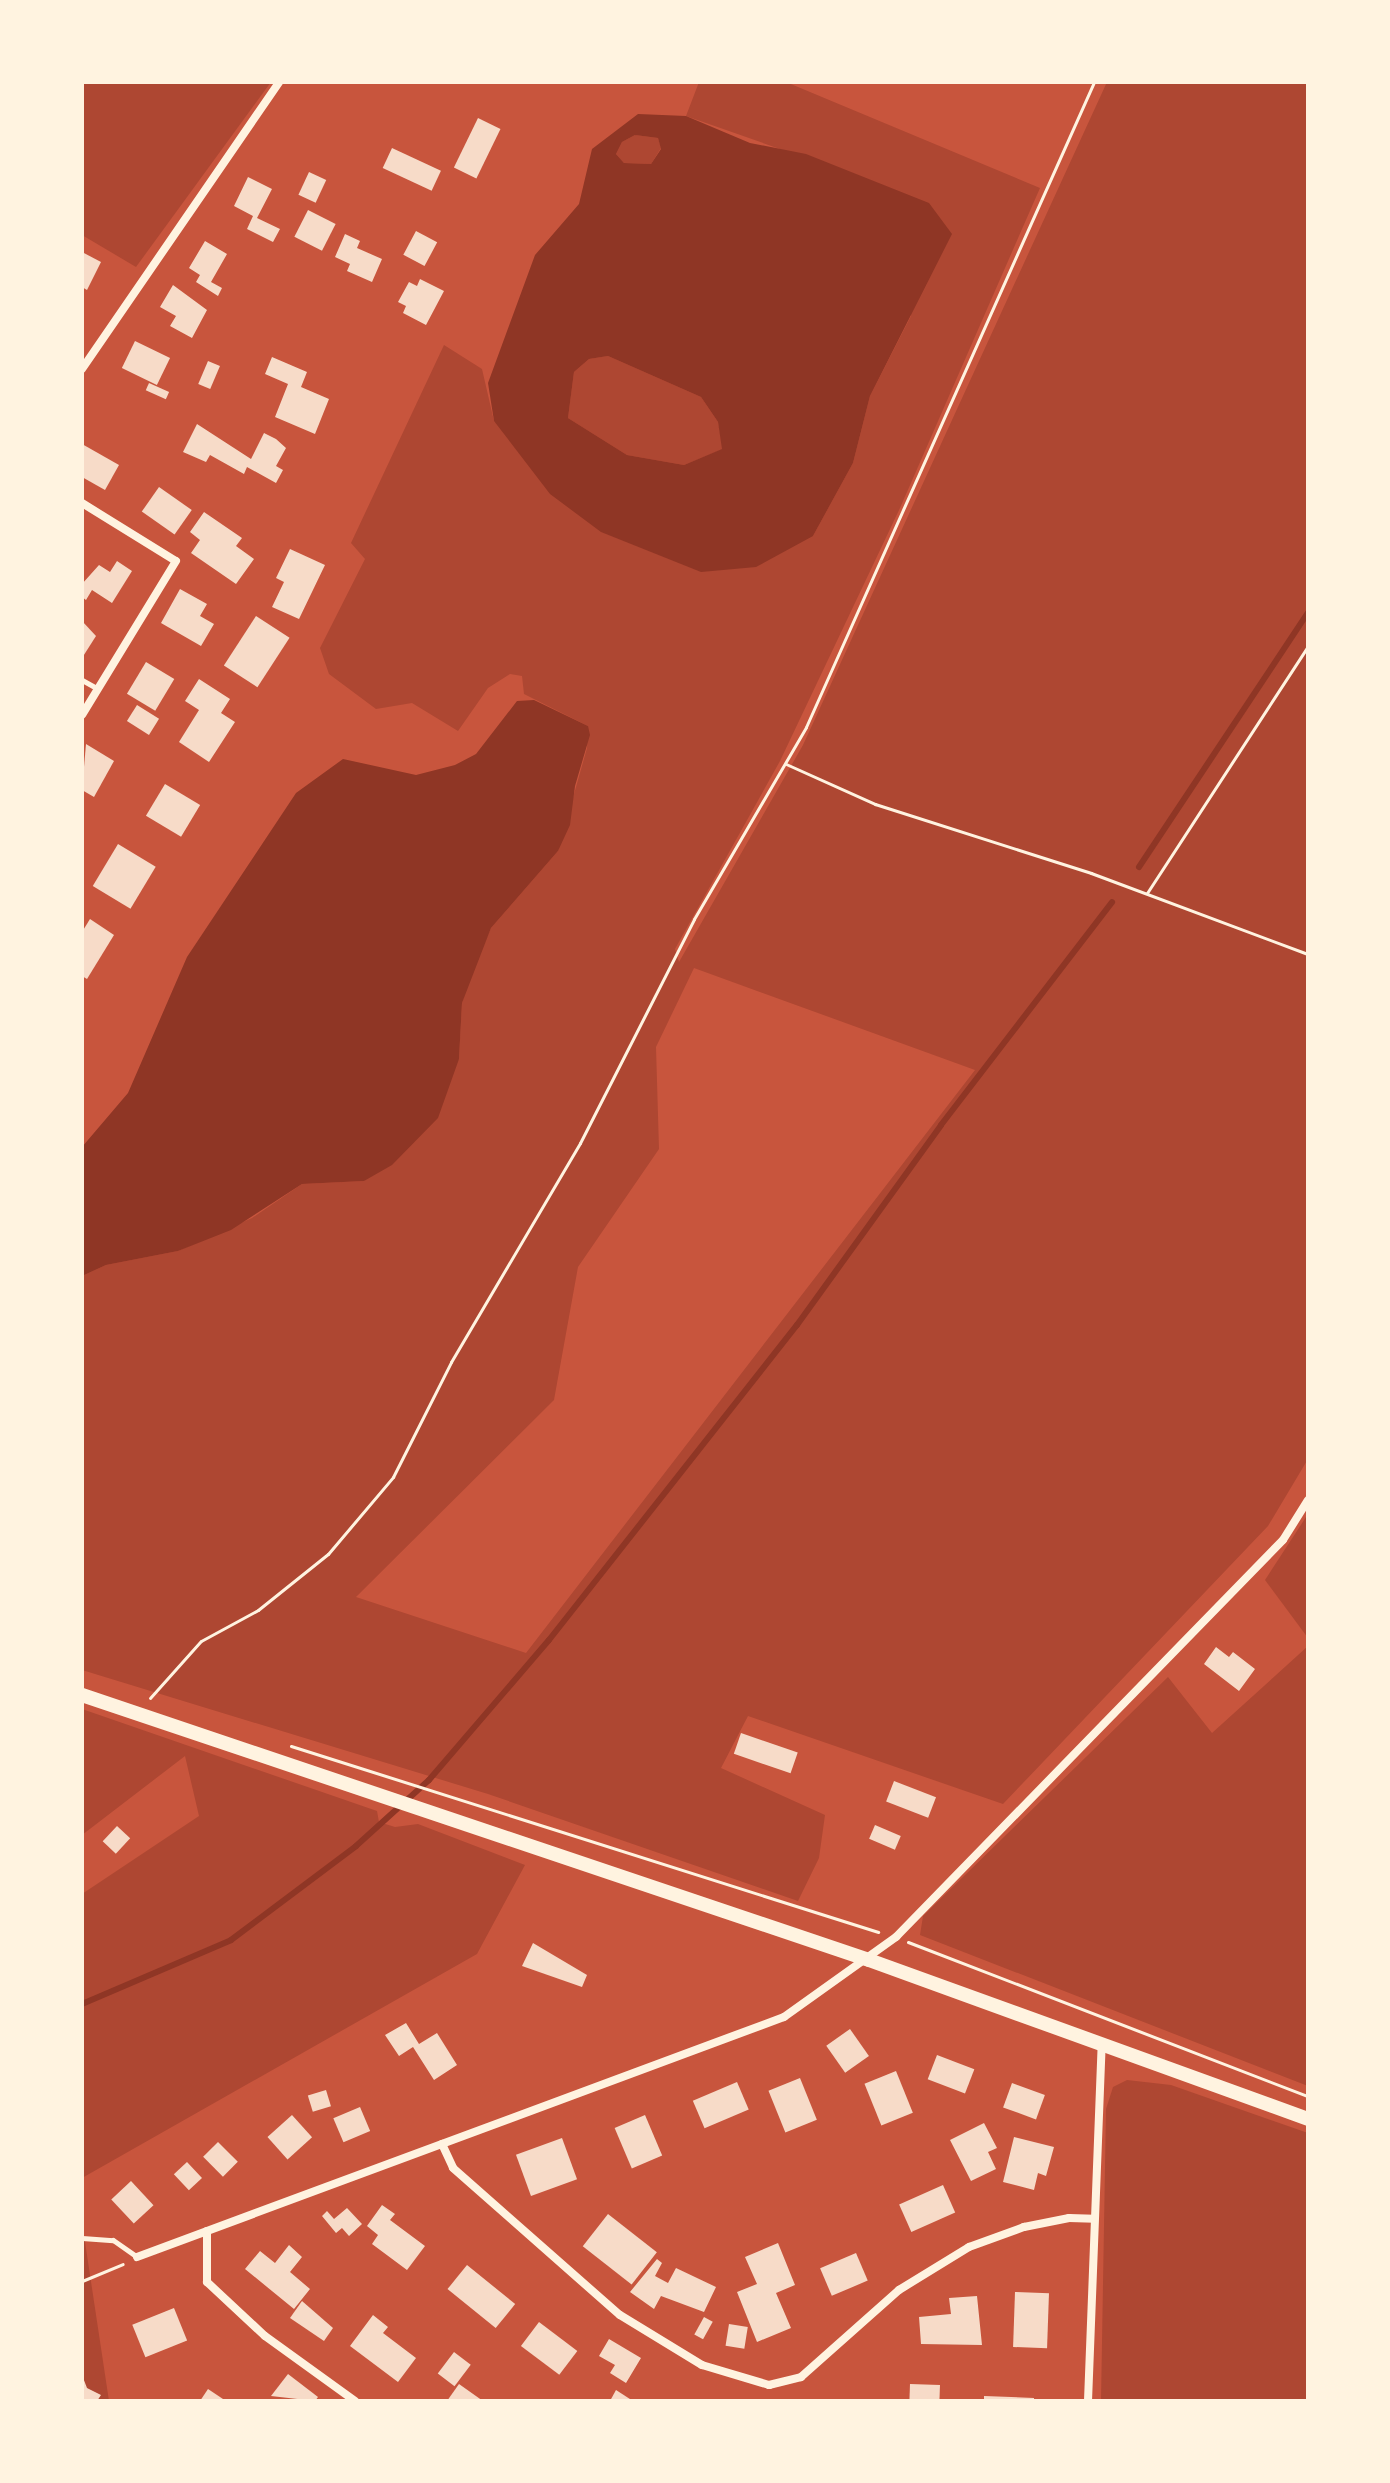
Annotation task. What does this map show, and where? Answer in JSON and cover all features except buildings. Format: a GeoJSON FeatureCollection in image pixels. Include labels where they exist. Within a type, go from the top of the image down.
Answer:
{"type":"FeatureCollection","features":[{"type":"Feature","properties":{"kind":"street"},"geometry":{"type":"LineString","coordinates":[[82,369],[279,82]]}},
{"type":"Feature","properties":{"kind":"street"},"geometry":{"type":"LineString","coordinates":[[82,503],[176,561],[82,715]]}},
{"type":"Feature","properties":{"kind":"street"},"geometry":{"type":"LineString","coordinates":[[137,2257],[784,2017],[816,1989],[869,1960],[1283,1540],[1308,1500]]}},
{"type":"Feature","properties":{"kind":"street"},"geometry":{"type":"LineString","coordinates":[[82,1695],[869,1960],[1308,2119]]}},
{"type":"Feature","properties":{"kind":"street"},"geometry":{"type":"LineString","coordinates":[[1088,2401],[1102,2044]]}},
{"type":"Feature","properties":{"kind":"street"},"geometry":{"type":"LineString","coordinates":[[442,2144],[453,2168],[620,2315],[702,2365],[769,2385],[801,2377],[899,2290],[969,2247],[1024,2227],[1069,2218],[1094,2219]]}},
{"type":"Feature","properties":{"kind":"street"},"geometry":{"type":"LineString","coordinates":[[207,2231],[207,2282],[265,2336],[355,2401]]}},
{"type":"Feature","properties":{"kind":"lane"},"geometry":{"type":"LineString","coordinates":[[82,680],[98,689]]}},
{"type":"Feature","properties":{"kind":"lane"},"geometry":{"type":"LineString","coordinates":[[82,2238],[113,2240],[137,2257]]}},
{"type":"Feature","properties":{"kind":"path"},"geometry":{"type":"LineString","coordinates":[[136,1713],[201,1641],[258,1610],[328,1554],[393,1477],[451,1362],[580,1143],[694,919],[786,764],[1094,82]]}},
{"type":"Feature","properties":{"kind":"path"},"geometry":{"type":"LineString","coordinates":[[1147,893],[1308,646]]}},
{"type":"Feature","properties":{"kind":"path"},"geometry":{"type":"LineString","coordinates":[[786,764],[875,804],[1091,873],[1308,954]]}},
{"type":"Feature","properties":{"kind":"path"},"geometry":{"type":"LineString","coordinates":[[411,1785],[431,1791]]}},
{"type":"Feature","properties":{"kind":"path"},"geometry":{"type":"LineString","coordinates":[[82,2281],[137,2257]]}},
{"type":"Feature","properties":{"kind":"shaded area"},"geometry":{"type":"Polygon","coordinates":[[[82,82],[271,82],[136,267],[82,235],[82,82]]]}},
{"type":"Feature","properties":{"kind":"shaded area"},"geometry":{"type":"Polygon","coordinates":[[[699,82],[786,82],[1040,188],[900,508],[780,761],[675,949],[679,962],[803,745],[1107,82],[1308,82],[1308,1459],[1268,1526],[1003,1804],[748,1716],[721,1768],[825,1815],[819,1858],[798,1901],[488,1794],[82,1670],[82,1276],[106,1265],[178,1251],[252,1218],[302,1184],[364,1181],[459,1059],[462,1003],[469,979],[491,928],[558,851],[587,748],[588,726],[524,694],[522,676],[510,674],[488,688],[458,731],[412,703],[376,709],[329,674],[320,648],[365,559],[351,543],[444,345],[482,369],[494,421],[813,536],[853,463],[870,396],[911,316],[860,177],[686,116],[699,82]],[[694,968],[656,1047],[659,1149],[578,1267],[554,1400],[356,1597],[526,1653],[975,1070],[694,968]]]}},
{"type":"Feature","properties":{"kind":"shaded area"},"geometry":{"type":"Polygon","coordinates":[[[638,114],[686,116],[750,143],[806,154],[929,203],[952,234],[870,396],[853,463],[813,536],[756,567],[701,572],[601,532],[550,494],[494,421],[488,383],[535,255],[579,204],[592,149],[638,114]],[[635,135],[622,142],[616,154],[624,163],[651,164],[661,149],[658,138],[635,135]],[[608,356],[589,359],[574,372],[568,418],[627,455],[684,465],[722,449],[718,422],[701,397],[608,356]]]}},
{"type":"Feature","properties":{"kind":"shaded area"},"geometry":{"type":"Polygon","coordinates":[[[635,135],[658,138],[661,148],[651,164],[624,163],[616,154],[622,142],[635,135]]]}},
{"type":"Feature","properties":{"kind":"shaded area"},"geometry":{"type":"Polygon","coordinates":[[[608,356],[701,397],[718,422],[723,449],[684,465],[627,455],[568,418],[574,372],[589,359],[608,356]]]}},
{"type":"Feature","properties":{"kind":"shaded area"},"geometry":{"type":"Polygon","coordinates":[[[534,700],[588,726],[590,735],[575,786],[570,825],[558,851],[491,928],[462,1003],[459,1059],[438,1118],[392,1165],[364,1181],[302,1184],[231,1230],[178,1251],[106,1265],[82,1276],[82,1147],[128,1093],[187,957],[296,793],[343,759],[416,775],[455,765],[476,754],[517,701],[534,700]]]}},
{"type":"Feature","properties":{"kind":"shaded area"},"geometry":{"type":"Polygon","coordinates":[[[1308,1514],[1308,1638],[1265,1580],[1308,1514]]]}},
{"type":"Feature","properties":{"kind":"shaded area"},"geometry":{"type":"Polygon","coordinates":[[[1308,1646],[1308,2086],[920,1935],[923,1916],[1168,1677],[1212,1733],[1308,1646]]]}},
{"type":"Feature","properties":{"kind":"shaded area"},"geometry":{"type":"Polygon","coordinates":[[[82,1709],[377,1811],[379,1822],[395,1827],[418,1824],[525,1865],[477,1954],[82,2178],[82,1894],[199,1816],[185,1756],[82,1835],[82,1709]]]}},
{"type":"Feature","properties":{"kind":"shaded area"},"geometry":{"type":"Polygon","coordinates":[[[1127,2080],[1171,2085],[1308,2133],[1308,2401],[1101,2401],[1106,2109],[1113,2087],[1127,2080]]]}},
{"type":"Feature","properties":{"kind":"shaded area"},"geometry":{"type":"Polygon","coordinates":[[[82,2222],[109,2401],[82,2401],[82,2222]]]}},
{"type":"Feature","properties":{"kind":"waterway"},"geometry":{"type":"LineString","coordinates":[[1139,867],[1308,613]]}},
{"type":"Feature","properties":{"kind":"waterway"},"geometry":{"type":"LineString","coordinates":[[82,2004],[231,1940],[356,1846],[429,1780],[549,1640],[797,1325],[941,1125],[1112,902]]}}]}
